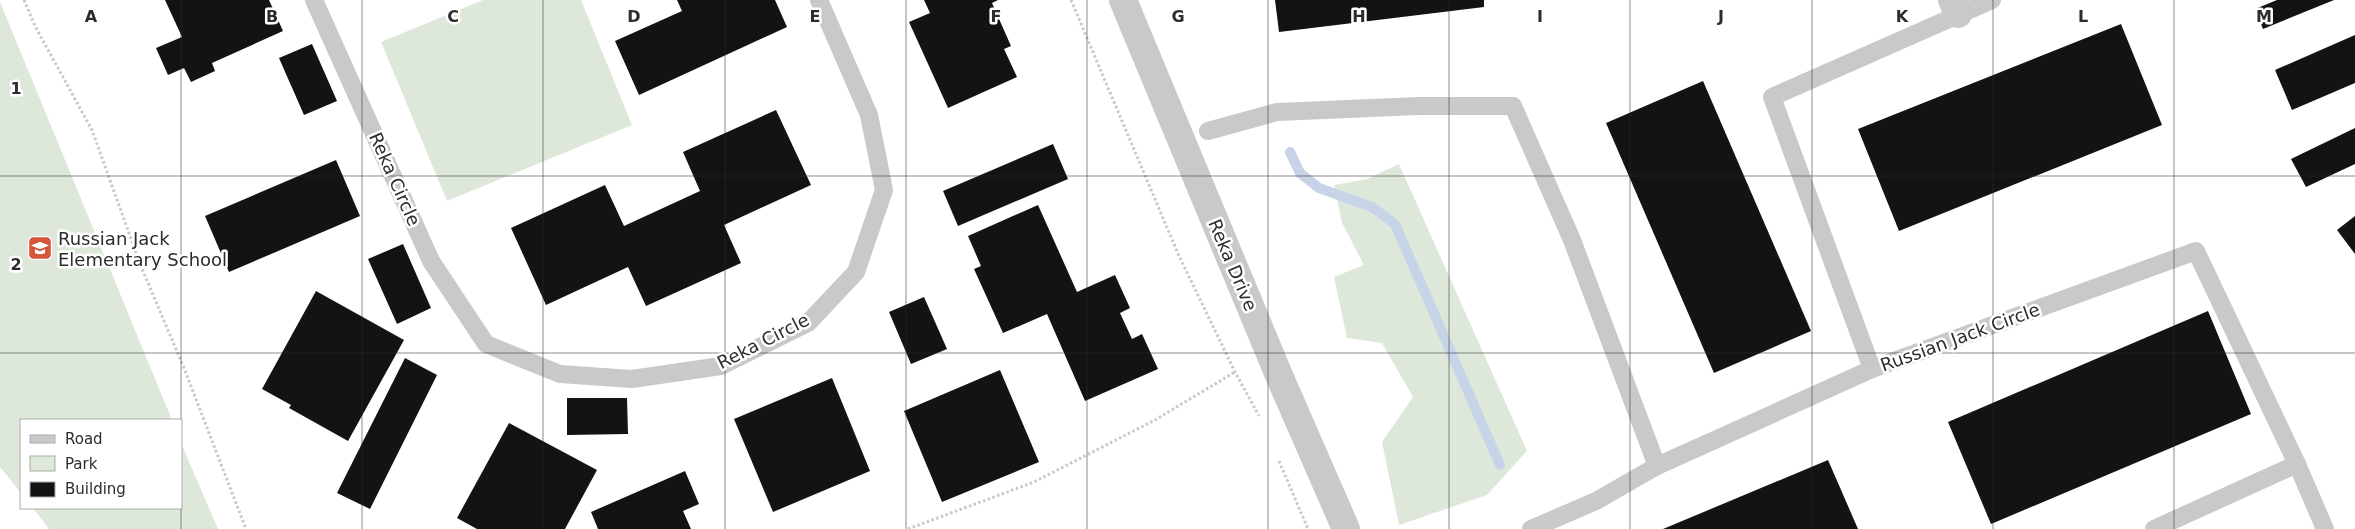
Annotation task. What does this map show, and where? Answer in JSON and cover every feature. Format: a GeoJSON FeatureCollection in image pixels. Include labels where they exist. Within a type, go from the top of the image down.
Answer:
{"type":"FeatureCollection","features":[{"type":"Feature","properties":{"kind":"street","name":"Reka Drive"},"geometry":{"type":"LineString","coordinates":[[1123,0],[1278,373],[1346,529]]}},
{"type":"Feature","properties":{"kind":"lane","name":"Reka Circle"},"geometry":{"type":"LineString","coordinates":[[314,0],[431,261],[486,344],[560,374],[632,379],[721,366],[808,323],[856,272],[884,190],[869,114],[819,0]]}},
{"type":"Feature","properties":{"kind":"lane"},"geometry":{"type":"LineString","coordinates":[[1955,7],[1992,0]]}},
{"type":"Feature","properties":{"kind":"lane","name":"Russian Jack Circle"},"geometry":{"type":"LineString","coordinates":[[1955,7],[1772,97],[1872,369],[2196,251],[2297,464],[2325,529]]}},
{"type":"Feature","properties":{"kind":"lane"},"geometry":{"type":"LineString","coordinates":[[1208,131],[1277,112],[1419,106],[1513,106],[1572,240],[1657,466]]}},
{"type":"Feature","properties":{"kind":"lane"},"geometry":{"type":"LineString","coordinates":[[1530,529],[1596,500],[1657,466],[1872,369]]}},
{"type":"Feature","properties":{"kind":"lane"},"geometry":{"type":"LineString","coordinates":[[2154,529],[2297,464]]}},
{"type":"Feature","properties":{"kind":"path"},"geometry":{"type":"LineString","coordinates":[[24,0],[36,28],[92,130],[140,264],[184,368],[246,529]]}},
{"type":"Feature","properties":{"kind":"path"},"geometry":{"type":"LineString","coordinates":[[1071,0],[1179,256],[1235,372],[1261,419]]}},
{"type":"Feature","properties":{"kind":"path"},"geometry":{"type":"LineString","coordinates":[[908,529],[1034,482],[1155,420],[1235,372]]}},
{"type":"Feature","properties":{"kind":"path"},"geometry":{"type":"LineString","coordinates":[[1277,456],[1308,529]]}},
{"type":"Feature","properties":{"kind":"green space"},"geometry":{"type":"Polygon","coordinates":[[[483,0],[581,0],[632,125],[447,201],[381,42],[483,0]]]}},
{"type":"Feature","properties":{"kind":"green space","name":"Russian Jack Elementary School"},"geometry":{"type":"Polygon","coordinates":[[[0,2],[172,419],[20,419],[20,492],[0,467],[0,2]]]}},
{"type":"Feature","properties":{"kind":"green space"},"geometry":{"type":"Polygon","coordinates":[[[1399,164],[1527,451],[1487,495],[1399,525],[1382,442],[1413,397],[1382,343],[1347,338],[1334,277],[1364,265],[1342,223],[1334,185],[1367,179],[1399,164]]]}},
{"type":"Feature","properties":{"kind":"green space"},"geometry":{"type":"Polygon","coordinates":[[[182,445],[218,529],[49,529],[34,509],[182,509],[182,445]]]}},
{"type":"Feature","properties":{"kind":"building"},"geometry":{"type":"Polygon","coordinates":[[[165,0],[269,0],[283,31],[212,63],[215,71],[191,82],[184,68],[168,75],[156,48],[182,37],[165,0]]]}},
{"type":"Feature","properties":{"kind":"building"},"geometry":{"type":"Polygon","coordinates":[[[677,0],[775,0],[787,27],[639,95],[615,41],[682,11],[677,0]]]}},
{"type":"Feature","properties":{"kind":"building"},"geometry":{"type":"Polygon","coordinates":[[[924,0],[998,0],[992,3],[1011,46],[1004,49],[1017,77],[948,108],[909,22],[930,13],[924,0]]]}},
{"type":"Feature","properties":{"kind":"building"},"geometry":{"type":"Polygon","coordinates":[[[1275,0],[1484,0],[1484,7],[1279,32],[1275,0]]]}},
{"type":"Feature","properties":{"kind":"building"},"geometry":{"type":"Polygon","coordinates":[[[2277,0],[2334,0],[2263,29],[2255,9],[2277,0]]]}},
{"type":"Feature","properties":{"kind":"building"},"geometry":{"type":"Polygon","coordinates":[[[2121,24],[2162,125],[1899,231],[1858,129],[2121,24]]]}},
{"type":"Feature","properties":{"kind":"building"},"geometry":{"type":"Polygon","coordinates":[[[2355,35],[2355,83],[2292,110],[2275,70],[2355,35]]]}},
{"type":"Feature","properties":{"kind":"building"},"geometry":{"type":"Polygon","coordinates":[[[312,44],[337,101],[304,115],[279,58],[312,44]]]}},
{"type":"Feature","properties":{"kind":"building"},"geometry":{"type":"Polygon","coordinates":[[[1703,81],[1811,331],[1714,373],[1606,123],[1703,81]]]}},
{"type":"Feature","properties":{"kind":"building"},"geometry":{"type":"Polygon","coordinates":[[[776,110],[811,185],[724,225],[741,263],[646,306],[628,267],[546,305],[511,228],[605,185],[624,226],[700,191],[683,152],[776,110]]]}},
{"type":"Feature","properties":{"kind":"building"},"geometry":{"type":"Polygon","coordinates":[[[2355,128],[2355,164],[2306,187],[2291,159],[2355,128]]]}},
{"type":"Feature","properties":{"kind":"building"},"geometry":{"type":"Polygon","coordinates":[[[1053,144],[1068,179],[958,226],[943,191],[1053,144]]]}},
{"type":"Feature","properties":{"kind":"building"},"geometry":{"type":"Polygon","coordinates":[[[336,160],[360,216],[229,272],[205,216],[336,160]]]}},
{"type":"Feature","properties":{"kind":"building"},"geometry":{"type":"Polygon","coordinates":[[[1038,205],[1077,292],[1115,275],[1130,308],[1120,313],[1132,339],[1142,334],[1158,369],[1085,401],[1047,314],[1003,333],[974,269],[981,266],[968,236],[1038,205]]]}},
{"type":"Feature","properties":{"kind":"building"},"geometry":{"type":"Polygon","coordinates":[[[2355,216],[2355,254],[2337,230],[2355,216]]]}},
{"type":"Feature","properties":{"kind":"building"},"geometry":{"type":"Polygon","coordinates":[[[403,244],[431,308],[397,324],[368,259],[403,244]]]}},
{"type":"Feature","properties":{"kind":"building"},"geometry":{"type":"Polygon","coordinates":[[[316,291],[404,340],[348,441],[289,408],[291,405],[262,389],[316,291]]]}},
{"type":"Feature","properties":{"kind":"building"},"geometry":{"type":"Polygon","coordinates":[[[924,297],[947,349],[911,364],[889,312],[924,297]]]}},
{"type":"Feature","properties":{"kind":"building"},"geometry":{"type":"Polygon","coordinates":[[[2208,311],[2251,414],[1991,524],[1948,422],[2208,311]]]}},
{"type":"Feature","properties":{"kind":"building"},"geometry":{"type":"Polygon","coordinates":[[[405,358],[437,375],[370,509],[337,493],[405,358]]]}},
{"type":"Feature","properties":{"kind":"building"},"geometry":{"type":"Polygon","coordinates":[[[1000,370],[1039,462],[942,502],[904,411],[1000,370]]]}},
{"type":"Feature","properties":{"kind":"building"},"geometry":{"type":"Polygon","coordinates":[[[832,378],[870,471],[773,512],[734,419],[832,378]]]}},
{"type":"Feature","properties":{"kind":"building"},"geometry":{"type":"Polygon","coordinates":[[[567,398],[627,398],[628,434],[567,435],[567,398]]]}},
{"type":"Feature","properties":{"kind":"building"},"geometry":{"type":"Polygon","coordinates":[[[509,423],[597,470],[565,529],[477,529],[457,518],[509,423]]]}},
{"type":"Feature","properties":{"kind":"building"},"geometry":{"type":"Polygon","coordinates":[[[1828,460],[1858,529],[1663,529],[1828,460]]]}},
{"type":"Feature","properties":{"kind":"building"},"geometry":{"type":"Polygon","coordinates":[[[685,471],[699,504],[683,511],[691,529],[598,529],[591,512],[685,471]]]}},
{"type":"Feature","properties":{"kind":"waterway"},"geometry":{"type":"LineString","coordinates":[[1290,152],[1300,173],[1319,188],[1372,207],[1395,224],[1500,465]]}},
{"type":"Feature","properties":{"kind":"place","name":"Russian Jack Elementary School"},"geometry":{"type":"Point","coordinates":[40,248]}}]}
